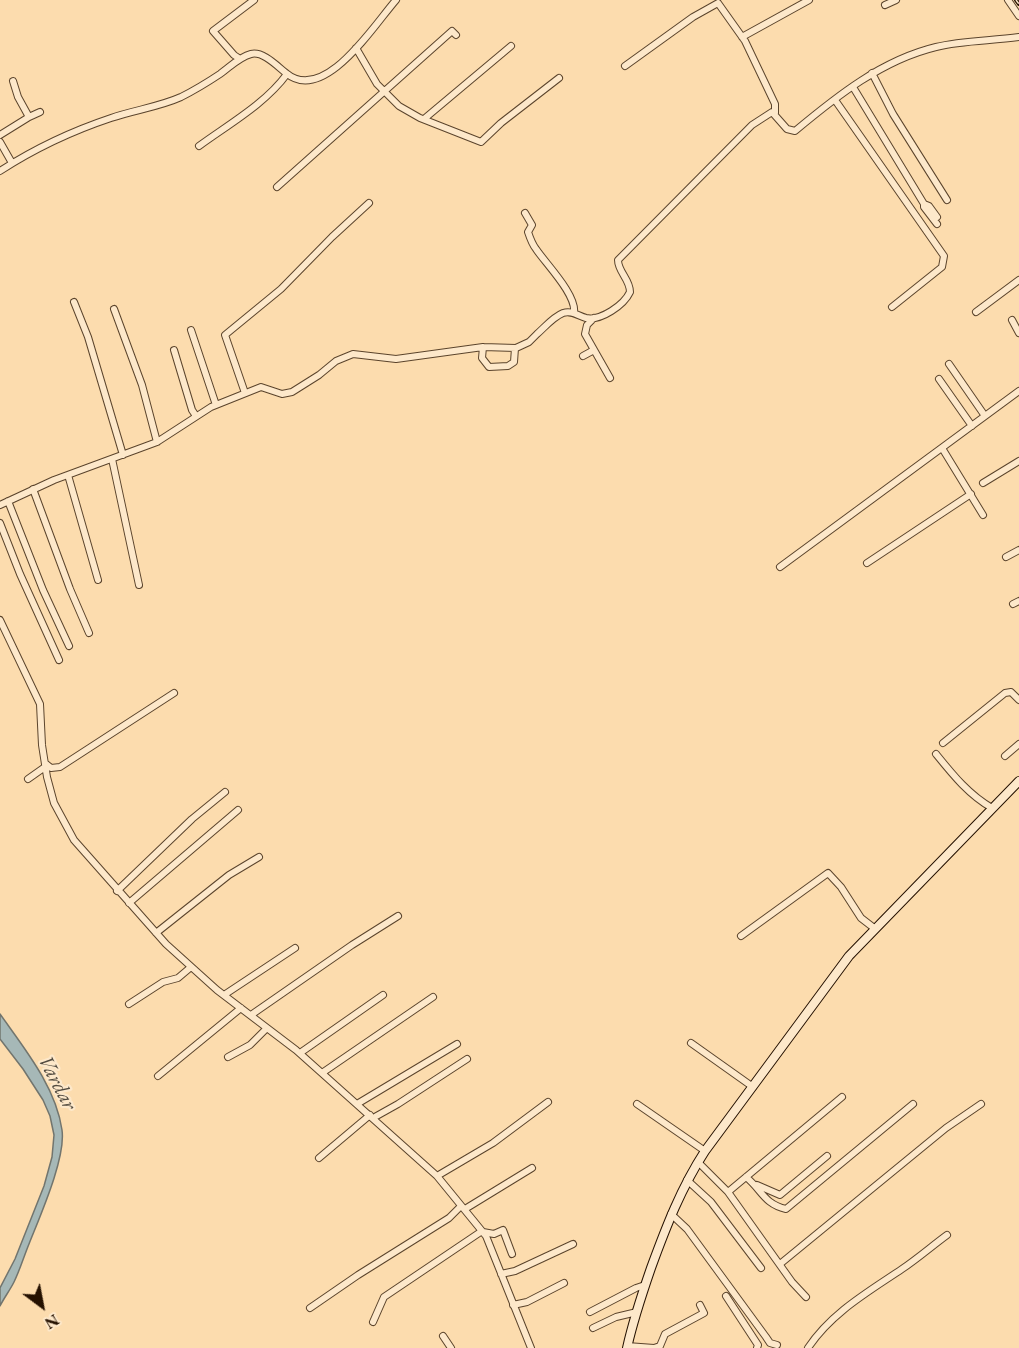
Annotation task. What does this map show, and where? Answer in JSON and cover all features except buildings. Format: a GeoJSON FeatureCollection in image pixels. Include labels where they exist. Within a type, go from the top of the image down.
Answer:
{"type":"FeatureCollection","features":[{"type":"Feature","properties":{"kind":"main road"},"geometry":{"type":"LineString","coordinates":[[627,1347],[645,1285],[671,1214],[687,1180],[705,1151],[849,956],[1019,781]]}},
{"type":"Feature","properties":{"kind":"street"},"geometry":{"type":"LineString","coordinates":[[240,59],[213,31],[254,0]]}},
{"type":"Feature","properties":{"kind":"street"},"geometry":{"type":"LineString","coordinates":[[0,171],[33,151],[77,131],[179,98],[251,54],[259,54],[300,81],[312,81],[319,78],[334,69],[356,48],[396,0]]}},
{"type":"Feature","properties":{"kind":"street"},"geometry":{"type":"LineString","coordinates":[[742,37],[810,0]]}},
{"type":"Feature","properties":{"kind":"street"},"geometry":{"type":"LineString","coordinates":[[885,5],[896,0]]}},
{"type":"Feature","properties":{"kind":"street"},"geometry":{"type":"LineString","coordinates":[[1008,0],[1019,16]]}},
{"type":"Feature","properties":{"kind":"street"},"geometry":{"type":"LineString","coordinates":[[625,66],[693,17],[718,3],[742,37],[775,105],[775,113],[788,129],[795,132],[853,87],[898,60],[936,47],[962,42],[1019,37]]}},
{"type":"Feature","properties":{"kind":"street"},"geometry":{"type":"LineString","coordinates":[[277,187],[452,30],[456,35]]}},
{"type":"Feature","properties":{"kind":"street"},"geometry":{"type":"LineString","coordinates":[[424,119],[511,46]]}},
{"type":"Feature","properties":{"kind":"street"},"geometry":{"type":"LineString","coordinates":[[356,48],[377,84],[399,106],[424,119],[481,142],[501,123],[559,78]]}},
{"type":"Feature","properties":{"kind":"street"},"geometry":{"type":"LineString","coordinates":[[199,146],[258,103],[278,86],[287,74]]}},
{"type":"Feature","properties":{"kind":"street"},"geometry":{"type":"LineString","coordinates":[[872,74],[893,114],[947,200]]}},
{"type":"Feature","properties":{"kind":"street"},"geometry":{"type":"LineString","coordinates":[[13,81],[18,97],[29,117]]}},
{"type":"Feature","properties":{"kind":"street"},"geometry":{"type":"LineString","coordinates":[[853,87],[924,204],[928,206],[937,220]]}},
{"type":"Feature","properties":{"kind":"street"},"geometry":{"type":"LineString","coordinates":[[835,100],[944,256],[942,267],[892,307]]}},
{"type":"Feature","properties":{"kind":"street"},"geometry":{"type":"LineString","coordinates":[[0,135],[40,112]]}},
{"type":"Feature","properties":{"kind":"street"},"geometry":{"type":"LineString","coordinates":[[610,378],[585,334],[594,318],[616,307],[629,296],[629,282],[618,264],[621,256],[752,125],[764,115],[775,113]]}},
{"type":"Feature","properties":{"kind":"street"},"geometry":{"type":"LineString","coordinates":[[0,142],[12,163]]}},
{"type":"Feature","properties":{"kind":"street"},"geometry":{"type":"LineString","coordinates":[[245,393],[225,335],[281,289],[369,203]]}},
{"type":"Feature","properties":{"kind":"street"},"geometry":{"type":"LineString","coordinates":[[525,213],[532,225],[528,232],[534,248],[571,298],[574,313]]}},
{"type":"Feature","properties":{"kind":"street"},"geometry":{"type":"LineString","coordinates":[[976,312],[1019,280]]}},
{"type":"Feature","properties":{"kind":"street"},"geometry":{"type":"LineString","coordinates":[[74,302],[88,336],[123,455]]}},
{"type":"Feature","properties":{"kind":"street"},"geometry":{"type":"LineString","coordinates":[[114,309],[142,385],[157,442]]}},
{"type":"Feature","properties":{"kind":"street"},"geometry":{"type":"LineString","coordinates":[[0,505],[33,489],[157,442],[196,416],[245,393],[264,387],[282,394],[292,392],[336,361],[352,354],[396,359],[483,347],[515,348],[535,338],[561,314],[574,313],[594,318]]}},
{"type":"Feature","properties":{"kind":"street"},"geometry":{"type":"LineString","coordinates":[[1012,320],[1019,333]]}},
{"type":"Feature","properties":{"kind":"street"},"geometry":{"type":"LineString","coordinates":[[191,330],[216,405]]}},
{"type":"Feature","properties":{"kind":"street"},"geometry":{"type":"LineString","coordinates":[[483,347],[482,358],[489,367],[507,366],[514,362],[515,348]]}},
{"type":"Feature","properties":{"kind":"street"},"geometry":{"type":"LineString","coordinates":[[174,350],[192,410],[196,416]]}},
{"type":"Feature","properties":{"kind":"street"},"geometry":{"type":"LineString","coordinates":[[583,356],[594,350]]}},
{"type":"Feature","properties":{"kind":"street"},"geometry":{"type":"LineString","coordinates":[[949,364],[985,416]]}},
{"type":"Feature","properties":{"kind":"street"},"geometry":{"type":"LineString","coordinates":[[939,380],[972,426]]}},
{"type":"Feature","properties":{"kind":"street"},"geometry":{"type":"LineString","coordinates":[[780,567],[1019,391]]}},
{"type":"Feature","properties":{"kind":"street"},"geometry":{"type":"LineString","coordinates":[[942,448],[983,515]]}},
{"type":"Feature","properties":{"kind":"street"},"geometry":{"type":"LineString","coordinates":[[112,459],[139,585]]}},
{"type":"Feature","properties":{"kind":"street"},"geometry":{"type":"LineString","coordinates":[[983,483],[1019,460]]}},
{"type":"Feature","properties":{"kind":"street"},"geometry":{"type":"LineString","coordinates":[[68,475],[98,580]]}},
{"type":"Feature","properties":{"kind":"street"},"geometry":{"type":"LineString","coordinates":[[33,489],[89,633]]}},
{"type":"Feature","properties":{"kind":"street"},"geometry":{"type":"LineString","coordinates":[[867,563],[971,494]]}},
{"type":"Feature","properties":{"kind":"street"},"geometry":{"type":"LineString","coordinates":[[8,501],[43,590],[69,646]]}},
{"type":"Feature","properties":{"kind":"street"},"geometry":{"type":"LineString","coordinates":[[0,523],[20,574],[59,660]]}},
{"type":"Feature","properties":{"kind":"street"},"geometry":{"type":"LineString","coordinates":[[1006,557],[1019,550]]}},
{"type":"Feature","properties":{"kind":"street"},"geometry":{"type":"LineString","coordinates":[[0,620],[40,704],[45,765],[54,803],[74,840],[117,891],[191,967],[300,1053],[437,1176],[483,1232],[531,1348]]}},
{"type":"Feature","properties":{"kind":"street"},"geometry":{"type":"LineString","coordinates":[[943,743],[1005,693],[1011,692],[1019,700]]}},
{"type":"Feature","properties":{"kind":"street"},"geometry":{"type":"LineString","coordinates":[[45,765],[51,768],[60,767],[174,693]]}},
{"type":"Feature","properties":{"kind":"street"},"geometry":{"type":"LineString","coordinates":[[1005,756],[1019,744]]}},
{"type":"Feature","properties":{"kind":"street"},"geometry":{"type":"LineString","coordinates":[[936,754],[975,797],[992,808]]}},
{"type":"Feature","properties":{"kind":"street"},"geometry":{"type":"LineString","coordinates":[[28,779],[45,765]]}},
{"type":"Feature","properties":{"kind":"street"},"geometry":{"type":"LineString","coordinates":[[117,891],[192,819],[225,792]]}},
{"type":"Feature","properties":{"kind":"street"},"geometry":{"type":"LineString","coordinates":[[129,903],[238,810]]}},
{"type":"Feature","properties":{"kind":"street"},"geometry":{"type":"LineString","coordinates":[[156,933],[228,875],[259,857]]}},
{"type":"Feature","properties":{"kind":"street"},"geometry":{"type":"LineString","coordinates":[[741,936],[828,873],[841,887],[861,918],[874,928]]}},
{"type":"Feature","properties":{"kind":"street"},"geometry":{"type":"LineString","coordinates":[[251,1015],[398,916]]}},
{"type":"Feature","properties":{"kind":"street"},"geometry":{"type":"LineString","coordinates":[[224,995],[295,948]]}},
{"type":"Feature","properties":{"kind":"street"},"geometry":{"type":"LineString","coordinates":[[129,1004],[163,982],[178,978],[191,967]]}},
{"type":"Feature","properties":{"kind":"street"},"geometry":{"type":"LineString","coordinates":[[300,1053],[383,995]]}},
{"type":"Feature","properties":{"kind":"street"},"geometry":{"type":"LineString","coordinates":[[322,1073],[433,997]]}},
{"type":"Feature","properties":{"kind":"street"},"geometry":{"type":"LineString","coordinates":[[159,1076],[241,1008]]}},
{"type":"Feature","properties":{"kind":"street"},"geometry":{"type":"LineString","coordinates":[[228,1057],[250,1045],[267,1028]]}},
{"type":"Feature","properties":{"kind":"street"},"geometry":{"type":"LineString","coordinates":[[691,1043],[753,1087]]}},
{"type":"Feature","properties":{"kind":"street"},"geometry":{"type":"LineString","coordinates":[[357,1104],[457,1044]]}},
{"type":"Feature","properties":{"kind":"street"},"geometry":{"type":"LineString","coordinates":[[318,1158],[371,1117],[398,1104],[467,1059]]}},
{"type":"Feature","properties":{"kind":"street"},"geometry":{"type":"LineString","coordinates":[[728,1192],[842,1097]]}},
{"type":"Feature","properties":{"kind":"street"},"geometry":{"type":"LineString","coordinates":[[437,1176],[493,1143],[548,1102]]}},
{"type":"Feature","properties":{"kind":"street"},"geometry":{"type":"LineString","coordinates":[[637,1104],[705,1151]]}},
{"type":"Feature","properties":{"kind":"street"},"geometry":{"type":"LineString","coordinates":[[755,1184],[766,1200],[776,1207],[786,1209],[913,1104]]}},
{"type":"Feature","properties":{"kind":"street"},"geometry":{"type":"LineString","coordinates":[[780,1264],[946,1128],[981,1104]]}},
{"type":"Feature","properties":{"kind":"street"},"geometry":{"type":"LineString","coordinates":[[746,1177],[755,1184],[780,1195],[826,1156]]}},
{"type":"Feature","properties":{"kind":"street"},"geometry":{"type":"LineString","coordinates":[[698,1162],[728,1192],[806,1297]]}},
{"type":"Feature","properties":{"kind":"street"},"geometry":{"type":"LineString","coordinates":[[310,1308],[463,1208],[532,1168]]}},
{"type":"Feature","properties":{"kind":"street"},"geometry":{"type":"LineString","coordinates":[[687,1180],[711,1202],[761,1268]]}},
{"type":"Feature","properties":{"kind":"street"},"geometry":{"type":"LineString","coordinates":[[671,1214],[687,1229],[765,1337],[770,1343],[777,1345]]}},
{"type":"Feature","properties":{"kind":"street"},"geometry":{"type":"LineString","coordinates":[[373,1322],[384,1297],[483,1232],[494,1234],[504,1230],[512,1254]]}},
{"type":"Feature","properties":{"kind":"street"},"geometry":{"type":"LineString","coordinates":[[808,1348],[834,1319],[867,1291],[904,1268],[947,1235]]}},
{"type":"Feature","properties":{"kind":"street"},"geometry":{"type":"LineString","coordinates":[[501,1274],[515,1271],[573,1244]]}},
{"type":"Feature","properties":{"kind":"street"},"geometry":{"type":"LineString","coordinates":[[513,1305],[527,1302],[564,1283]]}},
{"type":"Feature","properties":{"kind":"street"},"geometry":{"type":"LineString","coordinates":[[590,1312],[645,1285]]}},
{"type":"Feature","properties":{"kind":"street"},"geometry":{"type":"LineString","coordinates":[[726,1296],[758,1345],[757,1348]]}},
{"type":"Feature","properties":{"kind":"street"},"geometry":{"type":"LineString","coordinates":[[627,1347],[654,1348],[660,1346],[665,1334],[704,1313],[700,1305]]}},
{"type":"Feature","properties":{"kind":"street"},"geometry":{"type":"LineString","coordinates":[[593,1328],[616,1317],[637,1312]]}},
{"type":"Feature","properties":{"kind":"street"},"geometry":{"type":"LineString","coordinates":[[443,1336],[451,1348]]}},
{"type":"Feature","properties":{"kind":"shaded area"},"geometry":{"type":"Polygon","coordinates":[[[0,1014],[29,1054],[46,1083],[59,1114],[62,1142],[56,1171],[45,1203],[16,1277],[0,1306],[0,1288],[15,1259],[44,1186],[52,1157],[54,1135],[50,1116],[43,1100],[0,1039],[0,1014]]]}},
{"type":"Feature","properties":{"kind":"railway"},"geometry":{"type":"LineString","coordinates":[[1016,0],[1019,4]]}},
{"type":"Feature","properties":{"kind":"water label","name":"Vardar"},"geometry":{"type":"Point","coordinates":[57,1083]}}]}
